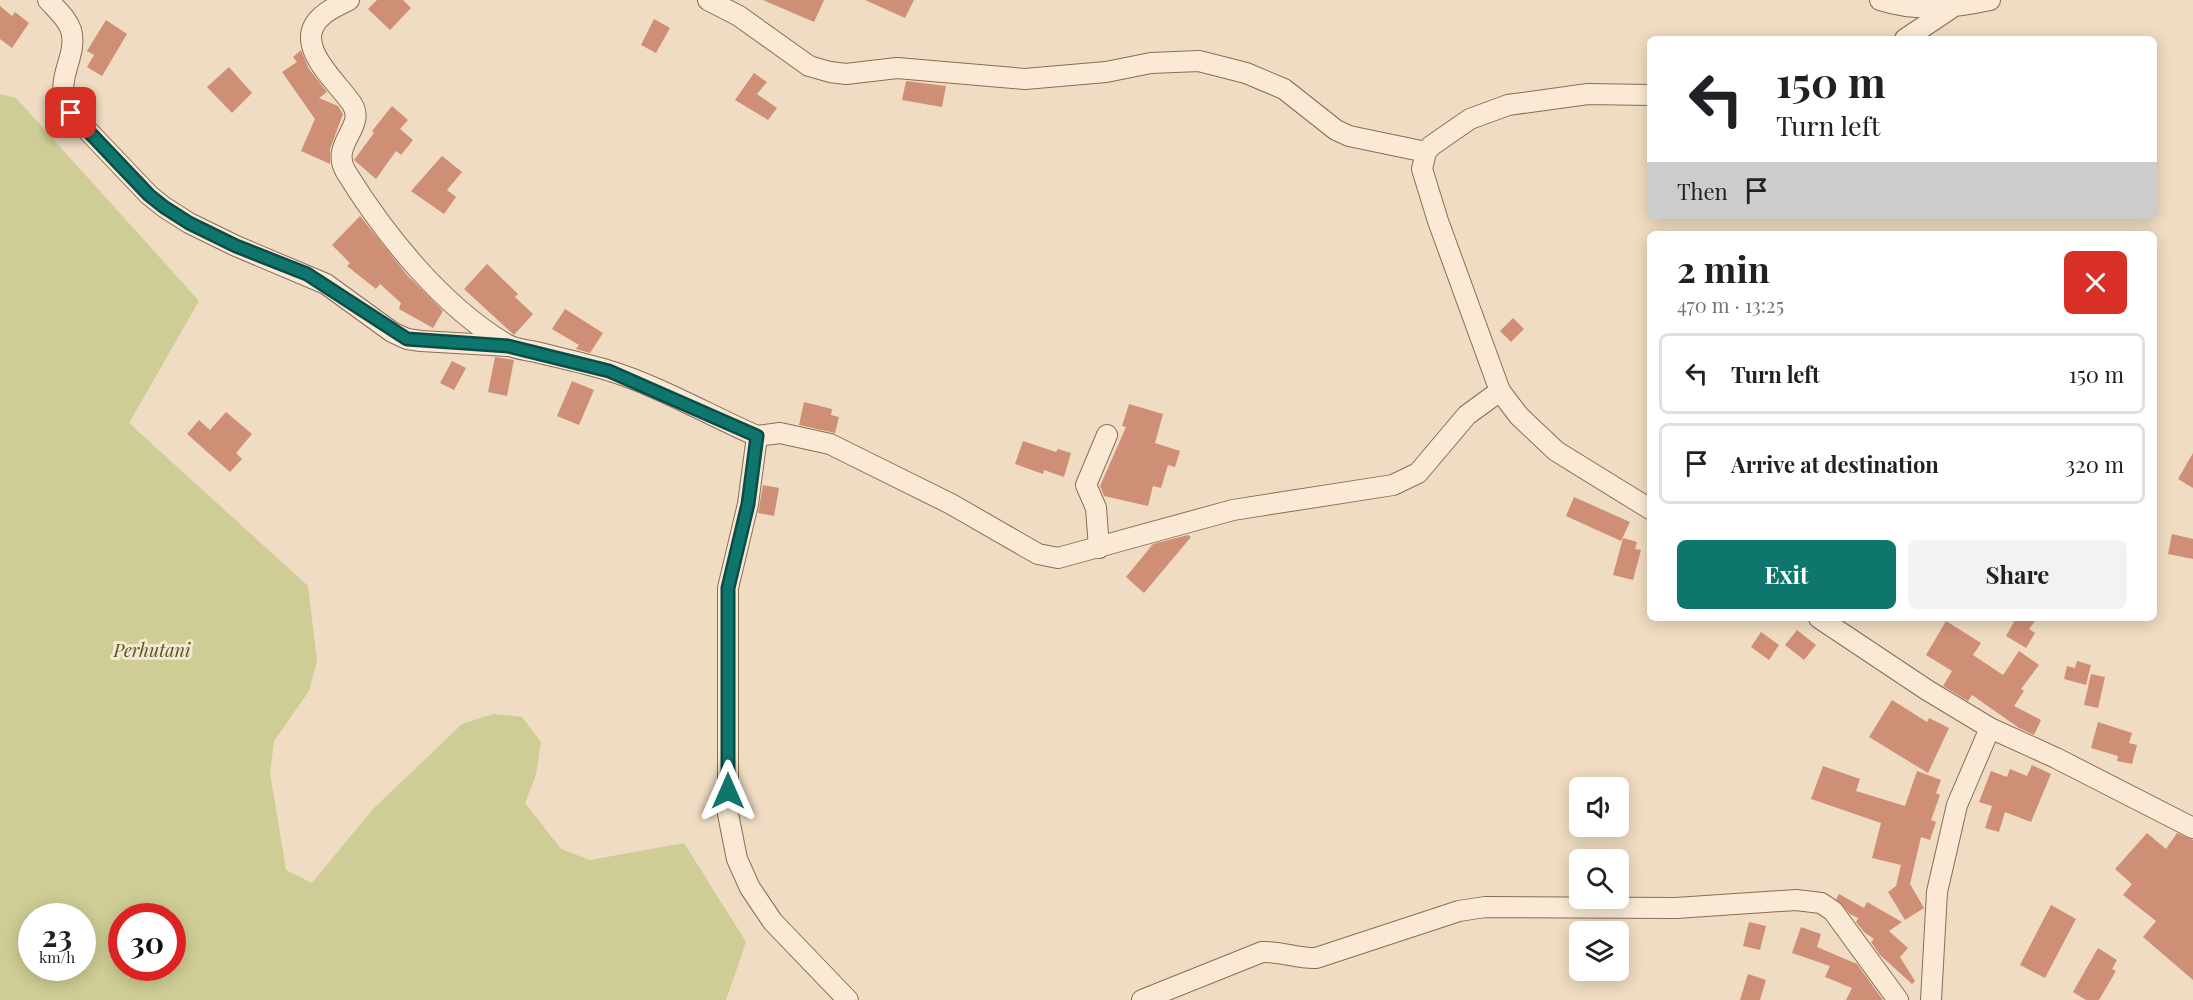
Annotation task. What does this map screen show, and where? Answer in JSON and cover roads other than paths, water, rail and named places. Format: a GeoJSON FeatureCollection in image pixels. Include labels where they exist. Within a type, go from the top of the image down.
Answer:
{"type":"FeatureCollection","features":[{"type":"Feature","properties":{"kind":"street"},"geometry":{"type":"LineString","coordinates":[[48,0],[67,21],[71,32],[62,88],[64,102],[71,113],[149,195],[189,223],[236,246],[307,274],[407,339],[508,346],[609,371],[757,436],[780,433],[830,444],[951,504],[1038,554],[1058,558],[1233,510],[1393,485],[1418,473],[1467,415],[1500,391]]}},
{"type":"Feature","properties":{"kind":"street"},"geometry":{"type":"LineString","coordinates":[[349,0],[322,16],[313,27],[310,42],[314,53],[354,106],[355,121],[341,150],[340,159],[345,170],[424,277],[479,325],[508,346]]}},
{"type":"Feature","properties":{"kind":"street"},"geometry":{"type":"LineString","coordinates":[[708,0],[739,16],[809,66],[830,72],[846,74],[897,69],[1025,79],[1106,72],[1151,63],[1199,61],[1246,73],[1284,89],[1336,130],[1350,136],[1426,152]]}},
{"type":"Feature","properties":{"kind":"street"},"geometry":{"type":"LineString","coordinates":[[1880,0],[1917,7],[1950,9],[1990,0]]}},
{"type":"Feature","properties":{"kind":"street"},"geometry":{"type":"LineString","coordinates":[[1910,36],[1950,9]]}},
{"type":"Feature","properties":{"kind":"street"},"geometry":{"type":"LineString","coordinates":[[1647,94],[1588,94],[1508,105],[1470,119],[1426,152],[1422,169],[1500,391],[1519,416],[1556,451],[1647,507]]}},
{"type":"Feature","properties":{"kind":"street"},"geometry":{"type":"LineString","coordinates":[[1099,548],[1096,508],[1086,486],[1107,435]]}},
{"type":"Feature","properties":{"kind":"street"},"geometry":{"type":"LineString","coordinates":[[757,436],[750,493],[728,588],[728,814],[737,859],[750,888],[773,922],[848,1000]]}},
{"type":"Feature","properties":{"kind":"street"},"geometry":{"type":"LineString","coordinates":[[1824,621],[1927,690],[1990,728],[2056,758],[2193,828]]}},
{"type":"Feature","properties":{"kind":"street"},"geometry":{"type":"LineString","coordinates":[[1931,1000],[1937,892],[1957,805],[1990,728]]}},
{"type":"Feature","properties":{"kind":"street"},"geometry":{"type":"LineString","coordinates":[[1142,1000],[1263,952],[1302,959],[1316,958],[1459,911],[1485,907],[1676,908],[1796,900],[1821,903],[1833,911],[1898,1000]]}},
{"type":"Feature","properties":{"kind":"park label","name":"Perhutani"},"geometry":{"type":"Point","coordinates":[152,651]}}]}
